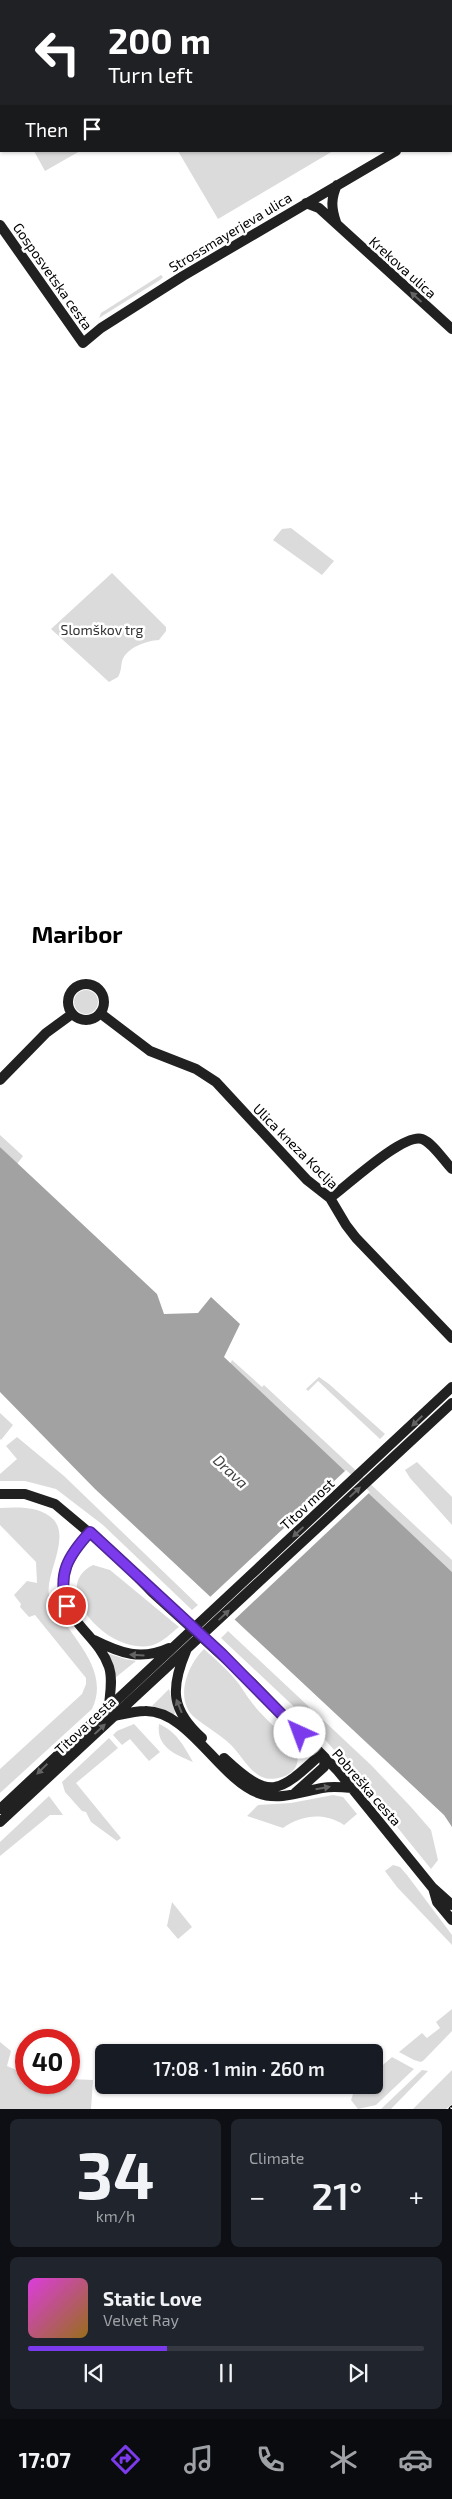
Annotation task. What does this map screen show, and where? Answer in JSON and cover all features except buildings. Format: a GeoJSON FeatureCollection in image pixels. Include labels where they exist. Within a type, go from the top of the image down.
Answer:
{"type":"FeatureCollection","features":[{"type":"Feature","properties":{"kind":"street","name":"Strossmayerjeva ulica"},"geometry":{"type":"LineString","coordinates":[[83,343],[101,328],[183,276],[394,152]]}},
{"type":"Feature","properties":{"kind":"street"},"geometry":{"type":"LineString","coordinates":[[337,225],[332,196],[338,185]]}},
{"type":"Feature","properties":{"kind":"street","name":"Krekova ulica"},"geometry":{"type":"LineString","coordinates":[[306,203],[319,208],[452,329]]}},
{"type":"Feature","properties":{"kind":"street","name":"Gosposvetska cesta"},"geometry":{"type":"LineString","coordinates":[[0,225],[83,343]]}},
{"type":"Feature","properties":{"kind":"street"},"geometry":{"type":"LineString","coordinates":[[88,984],[96,987],[103,997],[104,1006],[100,1014],[94,1019],[85,1020],[72,1014],[68,1004],[70,993],[79,986],[88,984]]}},
{"type":"Feature","properties":{"kind":"street"},"geometry":{"type":"LineString","coordinates":[[0,1080],[43,1036],[72,1014]]}},
{"type":"Feature","properties":{"kind":"street","name":"Ulica kneza Koclja"},"geometry":{"type":"LineString","coordinates":[[100,1014],[150,1051],[196,1069],[216,1082],[307,1180],[330,1198],[356,1238],[452,1338]]}},
{"type":"Feature","properties":{"kind":"street"},"geometry":{"type":"LineString","coordinates":[[330,1198],[408,1139],[416,1138],[426,1142],[452,1169]]}},
{"type":"Feature","properties":{"kind":"street","name":"Titov most"},"geometry":{"type":"LineString","coordinates":[[184,1645],[452,1388]]}},
{"type":"Feature","properties":{"kind":"street","name":"Titov most"},"geometry":{"type":"LineString","coordinates":[[184,1645],[452,1403]]}},
{"type":"Feature","properties":{"kind":"street","name":"Pobreška cesta"},"geometry":{"type":"LineString","coordinates":[[0,1494],[24,1494],[45,1500],[63,1509],[90,1532],[222,1654],[322,1756],[352,1788],[432,1887],[452,1905]]}},
{"type":"Feature","properties":{"kind":"street"},"geometry":{"type":"LineString","coordinates":[[90,1532],[69,1559],[63,1574],[62,1589],[67,1606],[76,1622],[94,1640],[109,1667],[111,1682],[109,1705]]}},
{"type":"Feature","properties":{"kind":"street"},"geometry":{"type":"LineString","coordinates":[[94,1640],[117,1652],[140,1656],[184,1645],[175,1684],[176,1702],[185,1719],[199,1735],[253,1783],[267,1788],[282,1787],[294,1780],[322,1756]]}},
{"type":"Feature","properties":{"kind":"street","name":"Titova cesta"},"geometry":{"type":"LineString","coordinates":[[0,1809],[109,1705],[184,1645]]}},
{"type":"Feature","properties":{"kind":"street","name":"Titova cesta"},"geometry":{"type":"LineString","coordinates":[[0,1822],[114,1716],[184,1645]]}},
{"type":"Feature","properties":{"kind":"street"},"geometry":{"type":"LineString","coordinates":[[114,1716],[146,1711],[165,1715],[181,1726],[242,1784],[251,1790],[279,1796],[335,1786],[352,1788]]}},
{"type":"Feature","properties":{"kind":"street"},"geometry":{"type":"LineString","coordinates":[[295,1793],[324,1767],[322,1756]]}},
{"type":"Feature","properties":{"kind":"street","name":"Pobreška cesta"},"geometry":{"type":"LineString","coordinates":[[432,1887],[437,1902],[452,1920]]}},
{"type":"Feature","properties":{"kind":"green space"},"geometry":{"type":"Polygon","coordinates":[[[35,152],[78,152],[45,171],[35,152]]]}},
{"type":"Feature","properties":{"kind":"green space"},"geometry":{"type":"Polygon","coordinates":[[[179,152],[331,152],[218,219],[179,152]]]}},
{"type":"Feature","properties":{"kind":"green space"},"geometry":{"type":"Polygon","coordinates":[[[161,275],[163,277],[160,280],[99,318],[101,313],[161,275]]]}},
{"type":"Feature","properties":{"kind":"green space"},"geometry":{"type":"Polygon","coordinates":[[[291,528],[334,561],[322,575],[273,540],[282,529],[291,528]]]}},
{"type":"Feature","properties":{"kind":"green space","name":"Slomškov trg"},"geometry":{"type":"Polygon","coordinates":[[[112,573],[166,627],[166,631],[159,640],[143,643],[132,648],[124,656],[118,677],[109,682],[51,629],[112,573]]]}},
{"type":"Feature","properties":{"kind":"green space"},"geometry":{"type":"Polygon","coordinates":[[[86,990],[95,993],[98,1002],[95,1011],[86,1014],[77,1011],[74,1002],[77,993],[86,990]]]}},
{"type":"Feature","properties":{"kind":"green space"},"geometry":{"type":"Polygon","coordinates":[[[0,1135],[23,1156],[17,1164],[0,1147],[0,1135]]]}},
{"type":"Feature","properties":{"kind":"green space"},"geometry":{"type":"Polygon","coordinates":[[[232,1360],[262,1387],[264,1385],[452,1560],[452,1572],[230,1364],[232,1360]]]}},
{"type":"Feature","properties":{"kind":"green space"},"geometry":{"type":"Polygon","coordinates":[[[319,1377],[385,1434],[380,1439],[318,1381],[308,1391],[306,1389],[319,1377]]]}},
{"type":"Feature","properties":{"kind":"green space"},"geometry":{"type":"Polygon","coordinates":[[[0,1413],[13,1425],[1,1440],[0,1439],[0,1413]]]}},
{"type":"Feature","properties":{"kind":"green space"},"geometry":{"type":"Polygon","coordinates":[[[17,1437],[64,1476],[198,1605],[192,1610],[103,1525],[56,1489],[25,1481],[0,1481],[0,1474],[17,1459],[6,1446],[17,1437]]]}},
{"type":"Feature","properties":{"kind":"green space"},"geometry":{"type":"Polygon","coordinates":[[[417,1462],[452,1497],[452,1525],[405,1470],[417,1462]]]}},
{"type":"Feature","properties":{"kind":"green space"},"geometry":{"type":"Polygon","coordinates":[[[0,1508],[36,1510],[49,1515],[54,1520],[58,1528],[59,1538],[50,1581],[50,1598],[92,1665],[96,1679],[97,1694],[92,1709],[0,1793],[0,1769],[82,1694],[86,1678],[35,1615],[29,1617],[20,1607],[21,1604],[14,1595],[27,1581],[37,1583],[36,1562],[0,1525],[0,1508]]]}},
{"type":"Feature","properties":{"kind":"green space"},"geometry":{"type":"Polygon","coordinates":[[[93,1565],[110,1570],[179,1627],[157,1644],[136,1646],[119,1641],[103,1631],[90,1619],[80,1604],[77,1589],[80,1576],[93,1565]]]}},
{"type":"Feature","properties":{"kind":"green space"},"geometry":{"type":"Polygon","coordinates":[[[228,1631],[371,1765],[431,1830],[438,1860],[431,1869],[343,1760],[304,1716],[221,1638],[228,1631]]]}},
{"type":"Feature","properties":{"kind":"green space"},"geometry":{"type":"Polygon","coordinates":[[[204,1649],[231,1675],[257,1709],[295,1750],[297,1762],[292,1772],[274,1779],[267,1779],[258,1775],[231,1745],[194,1717],[188,1710],[184,1692],[186,1682],[193,1663],[204,1649]]]}},
{"type":"Feature","properties":{"kind":"green space"},"geometry":{"type":"Polygon","coordinates":[[[108,1655],[136,1661],[115,1678],[108,1655]]]}},
{"type":"Feature","properties":{"kind":"green space"},"geometry":{"type":"Polygon","coordinates":[[[169,1689],[175,1713],[173,1715],[152,1706],[169,1689]]]}},
{"type":"Feature","properties":{"kind":"green space"},"geometry":{"type":"Polygon","coordinates":[[[134,1724],[160,1752],[149,1761],[130,1739],[122,1745],[113,1735],[117,1731],[134,1724]]]}},
{"type":"Feature","properties":{"kind":"green space"},"geometry":{"type":"Polygon","coordinates":[[[159,1724],[175,1735],[193,1762],[168,1749],[161,1739],[159,1724]]]}},
{"type":"Feature","properties":{"kind":"green space"},"geometry":{"type":"Polygon","coordinates":[[[109,1738],[118,1748],[76,1783],[121,1838],[117,1841],[91,1822],[86,1812],[82,1811],[65,1792],[62,1782],[109,1738]]]}},
{"type":"Feature","properties":{"kind":"green space"},"geometry":{"type":"Polygon","coordinates":[[[333,1795],[343,1797],[357,1814],[344,1825],[329,1818],[313,1817],[298,1820],[283,1828],[247,1816],[258,1805],[291,1803],[333,1795]]]}},
{"type":"Feature","properties":{"kind":"green space"},"geometry":{"type":"Polygon","coordinates":[[[49,1796],[63,1815],[50,1815],[0,1856],[0,1842],[49,1796]]]}},
{"type":"Feature","properties":{"kind":"green space"},"geometry":{"type":"Polygon","coordinates":[[[393,1865],[400,1867],[407,1875],[452,1935],[452,1945],[397,1887],[385,1871],[393,1865]]]}},
{"type":"Feature","properties":{"kind":"green space"},"geometry":{"type":"Polygon","coordinates":[[[172,1902],[192,1927],[178,1939],[167,1926],[172,1902]]]}},
{"type":"Feature","properties":{"kind":"green space"},"geometry":{"type":"Polygon","coordinates":[[[452,2009],[452,2031],[424,2060],[421,2062],[414,2060],[399,2052],[422,2033],[427,2038],[440,2028],[436,2022],[452,2009]]]}},
{"type":"Feature","properties":{"kind":"green space"},"geometry":{"type":"Polygon","coordinates":[[[0,2042],[11,2051],[7,2066],[15,2069],[15,2094],[80,2094],[80,2079],[93,2080],[91,2109],[0,2109],[0,2042]]]}},
{"type":"Feature","properties":{"kind":"green space"},"geometry":{"type":"Polygon","coordinates":[[[392,2057],[414,2069],[376,2105],[358,2109],[351,2100],[353,2094],[383,2094],[383,2065],[392,2057]]]}},
{"type":"Feature","properties":{"kind":"green space"},"geometry":{"type":"Polygon","coordinates":[[[422,2070],[428,2071],[391,2109],[381,2109],[422,2070]]]}},
{"type":"Feature","properties":{"kind":"green space"},"geometry":{"type":"Polygon","coordinates":[[[452,2070],[452,2104],[446,2109],[413,2109],[452,2070]]]}},
{"type":"Feature","properties":{"kind":"water","name":"Drava"},"geometry":{"type":"Polygon","coordinates":[[[0,1147],[157,1294],[164,1314],[198,1313],[211,1297],[240,1324],[224,1357],[452,1572],[452,1827],[444,1815],[95,1489],[0,1392],[0,1147]]]}},
{"type":"Feature","properties":{"kind":"pier"},"geometry":{"type":"Polygon","coordinates":[[[346,1470],[370,1492],[233,1621],[209,1598],[346,1470]]]}},
{"type":"Feature","properties":{"kind":"district","name":"Maribor"},"geometry":{"type":"Point","coordinates":[77,933]}},
{"type":"Feature","properties":{"kind":"route"},"geometry":{"type":"LineString","coordinates":[[67,1606],[62,1589],[63,1574],[74,1550],[90,1532],[118,1556],[152,1592],[222,1654],[300,1733]]}}]}
